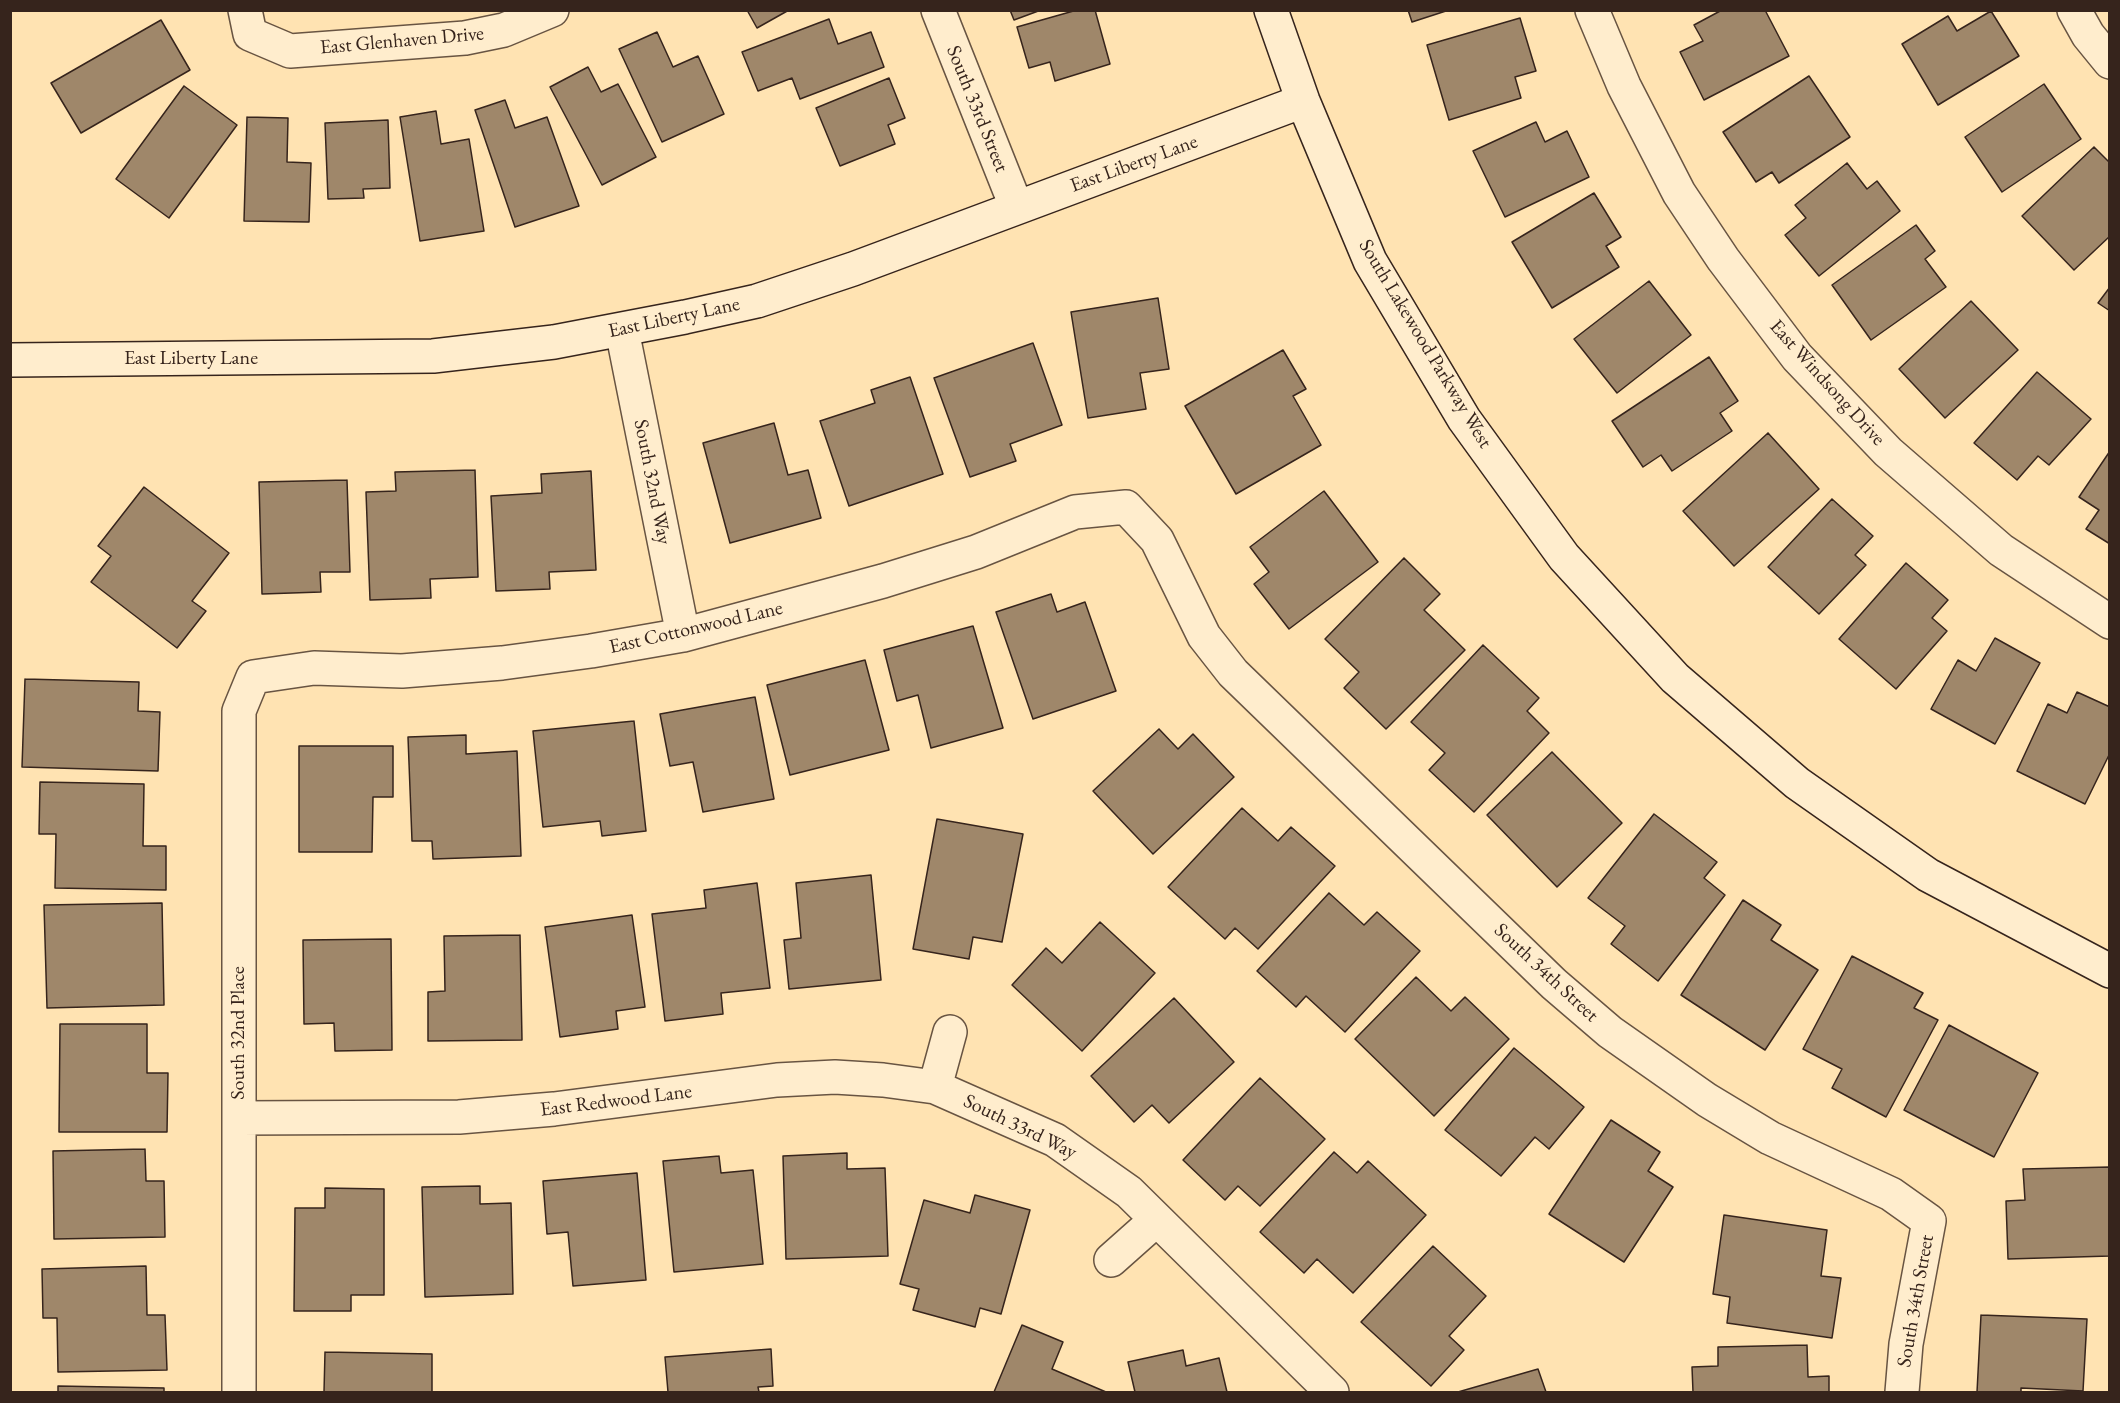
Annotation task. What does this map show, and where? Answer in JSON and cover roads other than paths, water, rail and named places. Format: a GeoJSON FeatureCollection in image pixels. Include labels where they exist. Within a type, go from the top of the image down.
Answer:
{"type":"FeatureCollection","features":[{"type":"Feature","properties":{"kind":"street","name":"East Glenhaven Drive"},"geometry":{"type":"LineString","coordinates":[[248,22],[290,51],[465,38],[504,30],[552,10]]}},
{"type":"Feature","properties":{"kind":"street","name":"South 33rd Street"},"geometry":{"type":"LineString","coordinates":[[938,10],[1016,206]]}},
{"type":"Feature","properties":{"kind":"street","name":"South Lakewood Parkway West"},"geometry":{"type":"LineString","coordinates":[[1271,10],[1304,101],[1370,261],[1464,419],[1564,557],[1675,678],[1797,783],[1928,875],[2109,971]]}},
{"type":"Feature","properties":{"kind":"street","name":"East Windsong Drive"},"geometry":{"type":"LineString","coordinates":[[1592,10],[1624,86],[1679,193],[1723,259],[1797,357],[1888,452],[2001,550],[2109,622]]}},
{"type":"Feature","properties":{"kind":"street"},"geometry":{"type":"LineString","coordinates":[[2074,10],[2088,35],[2109,62]]}},
{"type":"Feature","properties":{"kind":"street","name":"East Liberty Lane"},"geometry":{"type":"LineString","coordinates":[[10,360],[423,357],[554,342],[622,330],[757,301],[853,269],[1016,206],[1304,101]]}},
{"type":"Feature","properties":{"kind":"street","name":"South 32nd Way"},"geometry":{"type":"LineString","coordinates":[[622,330],[683,635]]}},
{"type":"Feature","properties":{"kind":"street","name":"East Cottonwood Lane"},"geometry":{"type":"LineString","coordinates":[[254,677],[314,668],[402,671],[502,663],[683,635],[883,581],[976,552],[1075,512],[1126,507]]}},
{"type":"Feature","properties":{"kind":"street","name":"South 34th Street"},"geometry":{"type":"LineString","coordinates":[[1126,507],[1157,540],[1204,636],[1233,673],[1554,984],[1610,1032],[1707,1100],[1770,1138],[1892,1194],[1929,1221],[1906,1344],[1902,1392]]}},
{"type":"Feature","properties":{"kind":"street","name":"South 32nd Place"},"geometry":{"type":"LineString","coordinates":[[239,1392],[239,711],[254,677]]}},
{"type":"Feature","properties":{"kind":"street"},"geometry":{"type":"LineString","coordinates":[[935,1087],[950,1032]]}},
{"type":"Feature","properties":{"kind":"street","name":"East Redwood Lane"},"geometry":{"type":"LineString","coordinates":[[239,1118],[459,1117],[554,1109],[788,1079],[874,1079],[935,1087]]}},
{"type":"Feature","properties":{"kind":"street","name":"South 33rd Way"},"geometry":{"type":"LineString","coordinates":[[935,1087],[1055,1140],[1129,1192],[1332,1392]]}},
{"type":"Feature","properties":{"kind":"street"},"geometry":{"type":"LineString","coordinates":[[1111,1260],[1156,1220]]}}]}
